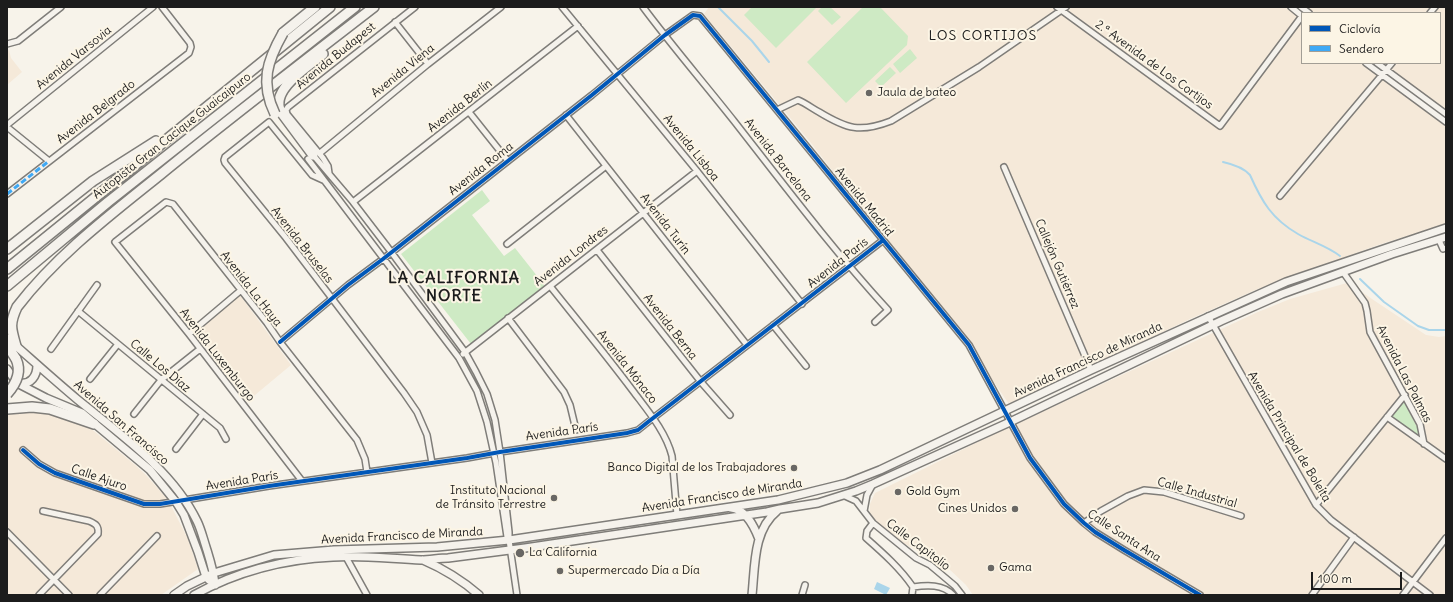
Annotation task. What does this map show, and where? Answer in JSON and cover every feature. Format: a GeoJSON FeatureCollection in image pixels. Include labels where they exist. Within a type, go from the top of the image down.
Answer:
{"type":"FeatureCollection","features":[{"type":"Feature","properties":{"kind":"highway"},"geometry":{"type":"LineString","coordinates":[[314,156],[275,114],[267,88],[270,59],[283,32],[315,7]]}},
{"type":"Feature","properties":{"kind":"highway","name":"Autopista Gran Cacique Guaicaipuro"},"geometry":{"type":"LineString","coordinates":[[7,268],[330,7]]}},
{"type":"Feature","properties":{"kind":"highway","name":"Autopista Gran Cacique Guaicaipuro"},"geometry":{"type":"LineString","coordinates":[[7,287],[17,277],[114,197],[355,7]]}},
{"type":"Feature","properties":{"kind":"highway"},"geometry":{"type":"LineString","coordinates":[[7,394],[15,383],[19,372],[19,365],[12,346],[12,317],[17,307],[62,257],[96,226],[207,137],[374,7]]}},
{"type":"Feature","properties":{"kind":"highway"},"geometry":{"type":"LineString","coordinates":[[314,156],[279,108],[280,95],[291,80],[380,7]]}},
{"type":"Feature","properties":{"kind":"highway"},"geometry":{"type":"LineString","coordinates":[[7,249],[93,181],[190,120]]}},
{"type":"Feature","properties":{"kind":"highway"},"geometry":{"type":"LineString","coordinates":[[7,409],[32,407],[50,409],[94,424]]}},
{"type":"Feature","properties":{"kind":"main road","name":"Avenida Francisco de Miranda"},"geometry":{"type":"LineString","coordinates":[[174,595],[187,586],[214,574],[259,559],[290,553],[334,550],[437,547],[509,540],[778,500],[847,483],[880,470],[1091,370],[1286,282],[1446,228]]}},
{"type":"Feature","properties":{"kind":"main road","name":"Avenida Francisco de Miranda"},"geometry":{"type":"LineString","coordinates":[[194,595],[241,574],[267,567],[310,559],[387,557],[422,560],[462,556],[746,516],[818,503],[873,484],[1010,422],[1213,325],[1282,294],[1392,254],[1442,238]]}},
{"type":"Feature","properties":{"kind":"main road","name":"Avenida San Francisco"},"geometry":{"type":"LineString","coordinates":[[7,338],[12,346],[37,364],[151,461],[169,479],[197,522],[214,574],[215,585]]}},
{"type":"Feature","properties":{"kind":"main road"},"geometry":{"type":"LineString","coordinates":[[17,383],[26,383],[30,381],[36,374],[37,364]]}},
{"type":"Feature","properties":{"kind":"main road","name":"Avenida San Francisco"},"geometry":{"type":"LineString","coordinates":[[7,369],[17,383],[46,398],[82,413],[150,470],[176,502],[191,530],[206,577]]}},
{"type":"Feature","properties":{"kind":"main road"},"geometry":{"type":"LineString","coordinates":[[729,508],[739,510],[746,516],[754,526],[759,539]]}},
{"type":"Feature","properties":{"kind":"main road"},"geometry":{"type":"LineString","coordinates":[[752,595],[759,539],[764,526],[771,515],[780,509]]}},
{"type":"Feature","properties":{"kind":"main road"},"geometry":{"type":"LineString","coordinates":[[422,560],[443,569],[479,595]]}},
{"type":"Feature","properties":{"kind":"main road"},"geometry":{"type":"LineString","coordinates":[[206,577],[215,585]]}},
{"type":"Feature","properties":{"kind":"street"},"geometry":{"type":"LineString","coordinates":[[7,44],[18,41],[61,7]]}},
{"type":"Feature","properties":{"kind":"street","name":"Avenida Varsovia"},"geometry":{"type":"LineString","coordinates":[[7,126],[153,7]]}},
{"type":"Feature","properties":{"kind":"street","name":"Avenida Belgrado"},"geometry":{"type":"LineString","coordinates":[[7,194],[189,53],[191,47],[190,43],[162,7]]}},
{"type":"Feature","properties":{"kind":"street","name":"Avenida Budapest"},"geometry":{"type":"LineString","coordinates":[[314,156],[287,114],[286,110],[288,107],[415,7]]}},
{"type":"Feature","properties":{"kind":"street","name":"Avenida Viena"},"geometry":{"type":"LineString","coordinates":[[314,156],[501,7]]}},
{"type":"Feature","properties":{"kind":"street","name":"Avenida Lisboa"},"geometry":{"type":"LineString","coordinates":[[562,7],[697,171],[802,304]]}},
{"type":"Feature","properties":{"kind":"street","name":"Avenida Barcelona"},"geometry":{"type":"LineString","coordinates":[[643,7],[695,70],[849,267],[888,310],[875,322]]}},
{"type":"Feature","properties":{"kind":"street"},"geometry":{"type":"LineString","coordinates":[[777,110],[798,100],[835,122],[847,127],[863,129],[878,126],[891,121],[979,67],[1062,9],[1071,7]]}},
{"type":"Feature","properties":{"kind":"street"},"geometry":{"type":"LineString","coordinates":[[1291,7],[1301,15]]}},
{"type":"Feature","properties":{"kind":"street"},"geometry":{"type":"LineString","coordinates":[[1301,7],[1307,11]]}},
{"type":"Feature","properties":{"kind":"street","name":"2.ª Avenida de Los Cortijos"},"geometry":{"type":"LineString","coordinates":[[1062,9],[1220,126],[1301,17]]}},
{"type":"Feature","properties":{"kind":"street","name":"Avenida Roma"},"geometry":{"type":"LineString","coordinates":[[280,342],[348,285],[508,161],[665,35],[693,14],[696,14]]}},
{"type":"Feature","properties":{"kind":"street","name":"Avenida Madrid"},"geometry":{"type":"LineString","coordinates":[[696,14],[700,16],[968,345],[1010,422]]}},
{"type":"Feature","properties":{"kind":"street"},"geometry":{"type":"LineString","coordinates":[[395,22],[428,64]]}},
{"type":"Feature","properties":{"kind":"street","name":"Avenida Berlín"},"geometry":{"type":"LineString","coordinates":[[353,202],[578,26]]}},
{"type":"Feature","properties":{"kind":"street"},"geometry":{"type":"LineString","coordinates":[[1367,64],[1446,122]]}},
{"type":"Feature","properties":{"kind":"street"},"geometry":{"type":"LineString","coordinates":[[1379,64],[1446,114]]}},
{"type":"Feature","properties":{"kind":"street"},"geometry":{"type":"LineString","coordinates":[[1280,196],[1383,76],[1391,64]]}},
{"type":"Feature","properties":{"kind":"street"},"geometry":{"type":"LineString","coordinates":[[469,112],[508,161]]}},
{"type":"Feature","properties":{"kind":"street","name":"Avenida Turín"},"geometry":{"type":"LineString","coordinates":[[566,115],[747,345]]}},
{"type":"Feature","properties":{"kind":"street","name":"Avenida Bruselas"},"geometry":{"type":"LineString","coordinates":[[323,180],[312,175],[269,122],[225,157],[224,160],[286,238],[393,378],[417,412],[427,435],[432,463]]}},
{"type":"Feature","properties":{"kind":"street"},"geometry":{"type":"LineString","coordinates":[[7,126],[49,161]]}},
{"type":"Feature","properties":{"kind":"street"},"geometry":{"type":"LineString","coordinates":[[314,156],[353,202],[465,352],[482,384],[491,407],[500,452],[510,550],[517,595]]}},
{"type":"Feature","properties":{"kind":"street"},"geometry":{"type":"LineString","coordinates":[[314,156],[323,180],[459,358],[469,376],[481,401],[487,422],[494,453],[506,532],[509,540]]}},
{"type":"Feature","properties":{"kind":"street"},"geometry":{"type":"LineString","coordinates":[[507,244],[606,166]]}},
{"type":"Feature","properties":{"kind":"street","name":"Callejón Gutiérrez"},"geometry":{"type":"LineString","coordinates":[[1004,167],[1091,370]]}},
{"type":"Feature","properties":{"kind":"street","name":"Avenida Londres"},"geometry":{"type":"LineString","coordinates":[[459,358],[697,171]]}},
{"type":"Feature","properties":{"kind":"street","name":"Avenida La Haya"},"geometry":{"type":"LineString","coordinates":[[115,242],[166,202],[173,204],[357,440],[367,472]]}},
{"type":"Feature","properties":{"kind":"street","name":"Avenida Francisco de Miranda"},"geometry":{"type":"LineString","coordinates":[[1442,238],[1443,249],[1446,248]]}},
{"type":"Feature","properties":{"kind":"street","name":"Avenida París"},"geometry":{"type":"LineString","coordinates":[[184,500],[627,434],[638,430],[882,241]]}},
{"type":"Feature","properties":{"kind":"street","name":"Avenida Luxemburgo"},"geometry":{"type":"LineString","coordinates":[[115,242],[189,334],[302,482]]}},
{"type":"Feature","properties":{"kind":"street","name":"Avenida Berna"},"geometry":{"type":"LineString","coordinates":[[596,250],[701,382],[730,415]]}},
{"type":"Feature","properties":{"kind":"street","name":"Avenida Las Palmas"},"geometry":{"type":"LineString","coordinates":[[1343,272],[1365,303],[1370,332],[1420,424],[1424,444]]}},
{"type":"Feature","properties":{"kind":"street"},"geometry":{"type":"LineString","coordinates":[[51,349],[97,285]]}},
{"type":"Feature","properties":{"kind":"street","name":"Avenida Mónaco"},"geometry":{"type":"LineString","coordinates":[[550,286],[606,355],[653,418],[670,446],[677,515]]}},
{"type":"Feature","properties":{"kind":"street"},"geometry":{"type":"LineString","coordinates":[[189,334],[240,291]]}},
{"type":"Feature","properties":{"kind":"street","name":"Calle Los Díaz"},"geometry":{"type":"LineString","coordinates":[[78,311],[220,428],[226,439]]}},
{"type":"Feature","properties":{"kind":"street","name":"Avenida Principal de Boleíta"},"geometry":{"type":"LineString","coordinates":[[1208,316],[1316,505],[1331,520],[1412,583],[1430,595]]}},
{"type":"Feature","properties":{"kind":"street"},"geometry":{"type":"LineString","coordinates":[[508,318],[564,392],[570,405],[576,430]]}},
{"type":"Feature","properties":{"kind":"street"},"geometry":{"type":"LineString","coordinates":[[773,325],[806,366]]}},
{"type":"Feature","properties":{"kind":"street"},"geometry":{"type":"LineString","coordinates":[[90,380],[118,344]]}},
{"type":"Feature","properties":{"kind":"street"},"geometry":{"type":"LineString","coordinates":[[134,414],[161,380],[200,349]]}},
{"type":"Feature","properties":{"kind":"street"},"geometry":{"type":"LineString","coordinates":[[1316,505],[1405,395]]}},
{"type":"Feature","properties":{"kind":"street"},"geometry":{"type":"LineString","coordinates":[[176,449],[203,414]]}},
{"type":"Feature","properties":{"kind":"street","name":"Avenida Las Palmas"},"geometry":{"type":"LineString","coordinates":[[1387,417],[1446,459]]}},
{"type":"Feature","properties":{"kind":"street","name":"Calle Santa Ana"},"geometry":{"type":"LineString","coordinates":[[1010,422],[1030,458],[1064,504],[1084,523],[1124,550],[1200,595]]}},
{"type":"Feature","properties":{"kind":"street","name":"Calle Ajuro"},"geometry":{"type":"LineString","coordinates":[[23,450],[39,464],[55,473],[137,502],[160,504],[184,500]]}},
{"type":"Feature","properties":{"kind":"street"},"geometry":{"type":"LineString","coordinates":[[864,511],[867,494],[873,484]]}},
{"type":"Feature","properties":{"kind":"street","name":"Calle Industrial"},"geometry":{"type":"LineString","coordinates":[[1084,523],[1101,511],[1128,496],[1144,490],[1164,492],[1242,516]]}},
{"type":"Feature","properties":{"kind":"street","name":"Calle Capitolio"},"geometry":{"type":"LineString","coordinates":[[842,495],[856,501],[873,524],[916,558],[930,565],[962,595]]}},
{"type":"Feature","properties":{"kind":"street"},"geometry":{"type":"LineString","coordinates":[[39,595],[98,534],[98,528],[96,525],[89,521],[43,511]]}},
{"type":"Feature","properties":{"kind":"street"},"geometry":{"type":"LineString","coordinates":[[873,524],[867,531],[866,538],[894,563],[905,576],[913,587],[912,595]]}},
{"type":"Feature","properties":{"kind":"street"},"geometry":{"type":"LineString","coordinates":[[7,532],[69,595]]}},
{"type":"Feature","properties":{"kind":"street"},"geometry":{"type":"LineString","coordinates":[[100,595],[157,536]]}},
{"type":"Feature","properties":{"kind":"street"},"geometry":{"type":"LineString","coordinates":[[1312,595],[1354,537]]}},
{"type":"Feature","properties":{"kind":"street"},"geometry":{"type":"LineString","coordinates":[[1403,595],[1446,538]]}},
{"type":"Feature","properties":{"kind":"street"},"geometry":{"type":"LineString","coordinates":[[346,557],[367,595]]}},
{"type":"Feature","properties":{"kind":"street"},"geometry":{"type":"LineString","coordinates":[[802,595],[805,585]]}},
{"type":"Feature","properties":{"kind":"street"},"geometry":{"type":"LineString","coordinates":[[913,587],[934,586],[944,588],[953,595]]}},
{"type":"Feature","properties":{"kind":"shaded area"},"geometry":{"type":"Polygon","coordinates":[[[709,7],[1446,7],[1446,224],[1378,245],[1258,289],[1190,319],[1014,403],[1009,404],[977,358],[811,143],[704,14],[709,7]]]}},
{"type":"Feature","properties":{"kind":"shaded area"},"geometry":{"type":"Polygon","coordinates":[[[9,50],[11,58],[22,72],[7,85],[7,51],[9,50]]]}},
{"type":"Feature","properties":{"kind":"shaded area"},"geometry":{"type":"Polygon","coordinates":[[[1354,281],[1362,292],[1426,335],[1439,337],[1446,336],[1446,595],[973,595],[966,585],[947,567],[903,543],[879,524],[870,514],[870,504],[875,493],[992,435],[1258,312],[1290,299],[1354,281]]]}},
{"type":"Feature","properties":{"kind":"shaded area"},"geometry":{"type":"Polygon","coordinates":[[[240,295],[291,365],[249,400],[196,332],[240,295]]]}},
{"type":"Feature","properties":{"kind":"shaded area"},"geometry":{"type":"Polygon","coordinates":[[[23,411],[54,414],[89,427],[134,464],[168,500],[188,539],[198,569],[161,595],[7,595],[7,412],[23,411]]]}},
{"type":"Feature","properties":{"kind":"green space"},"geometry":{"type":"Polygon","coordinates":[[[752,7],[817,7],[776,48],[744,15],[752,7]]]}},
{"type":"Feature","properties":{"kind":"green space"},"geometry":{"type":"Polygon","coordinates":[[[822,7],[830,7],[841,17],[832,25],[818,11],[822,7]]]}},
{"type":"Feature","properties":{"kind":"green space"},"geometry":{"type":"Polygon","coordinates":[[[863,7],[880,7],[908,36],[907,45],[846,103],[807,62],[863,7]]]}},
{"type":"Feature","properties":{"kind":"green space"},"geometry":{"type":"Polygon","coordinates":[[[910,49],[917,58],[900,73],[893,64],[910,49]]]}},
{"type":"Feature","properties":{"kind":"green space"},"geometry":{"type":"Polygon","coordinates":[[[890,67],[896,73],[881,87],[875,81],[890,67]]]}},
{"type":"Feature","properties":{"kind":"green space"},"geometry":{"type":"Polygon","coordinates":[[[482,190],[490,201],[472,215],[504,256],[515,248],[545,286],[471,344],[401,254],[482,190]]]}},
{"type":"Feature","properties":{"kind":"green space"},"geometry":{"type":"Polygon","coordinates":[[[1403,400],[1418,429],[1418,437],[1391,416],[1403,400]]]}},
{"type":"Feature","properties":{"kind":"water"},"geometry":{"type":"Polygon","coordinates":[[[877,582],[890,588],[886,595],[874,589],[877,582]]]}},
{"type":"Feature","properties":{"kind":"waterway"},"geometry":{"type":"LineString","coordinates":[[718,7],[752,41],[769,62]]}},
{"type":"Feature","properties":{"kind":"waterway"},"geometry":{"type":"LineString","coordinates":[[1223,162],[1241,168],[1250,175],[1264,202],[1281,222],[1298,234],[1330,249],[1340,256]]}},
{"type":"Feature","properties":{"kind":"waterway"},"geometry":{"type":"LineString","coordinates":[[1360,279],[1384,302],[1418,326],[1429,330],[1446,330]]}},
{"type":"Feature","properties":{"kind":"marked path"},"geometry":{"type":"LineString","coordinates":[[7,194],[49,161]]}},
{"type":"Feature","properties":{"kind":"cycle path"},"geometry":{"type":"LineString","coordinates":[[280,342],[348,285],[592,95],[665,35],[693,15],[700,16],[969,345],[1030,458],[1064,504],[1095,532],[1200,595]]}},
{"type":"Feature","properties":{"kind":"cycle path"},"geometry":{"type":"LineString","coordinates":[[23,450],[39,464],[55,473],[144,504],[160,504],[269,486],[467,458],[627,433],[638,430],[882,241]]}},
{"type":"Feature","properties":{"kind":"place","name":"Jaula de bateo"},"geometry":{"type":"Point","coordinates":[869,93]}},
{"type":"Feature","properties":{"kind":"place","name":"Banco Digital de los Trabajadores"},"geometry":{"type":"Point","coordinates":[794,468]}},
{"type":"Feature","properties":{"kind":"place","name":"Gold Gym"},"geometry":{"type":"Point","coordinates":[898,492]}},
{"type":"Feature","properties":{"kind":"place","name":"Instituto Nacional de Tránsito Terrestre"},"geometry":{"type":"Point","coordinates":[554,498]}},
{"type":"Feature","properties":{"kind":"place","name":"Cines Unidos"},"geometry":{"type":"Point","coordinates":[1015,509]}},
{"type":"Feature","properties":{"kind":"place","name":"La California"},"geometry":{"type":"Point","coordinates":[520,553]}},
{"type":"Feature","properties":{"kind":"place","name":"Gama"},"geometry":{"type":"Point","coordinates":[991,568]}},
{"type":"Feature","properties":{"kind":"place","name":"Supermercado Día a Día"},"geometry":{"type":"Point","coordinates":[560,571]}},
{"type":"Feature","properties":{"kind":"district","name":"LOS CORTIJOS"},"geometry":{"type":"Point","coordinates":[983,36]}},
{"type":"Feature","properties":{"kind":"district","name":"LA CALIFORNIA NORTE"},"geometry":{"type":"Point","coordinates":[454,287]}}]}
